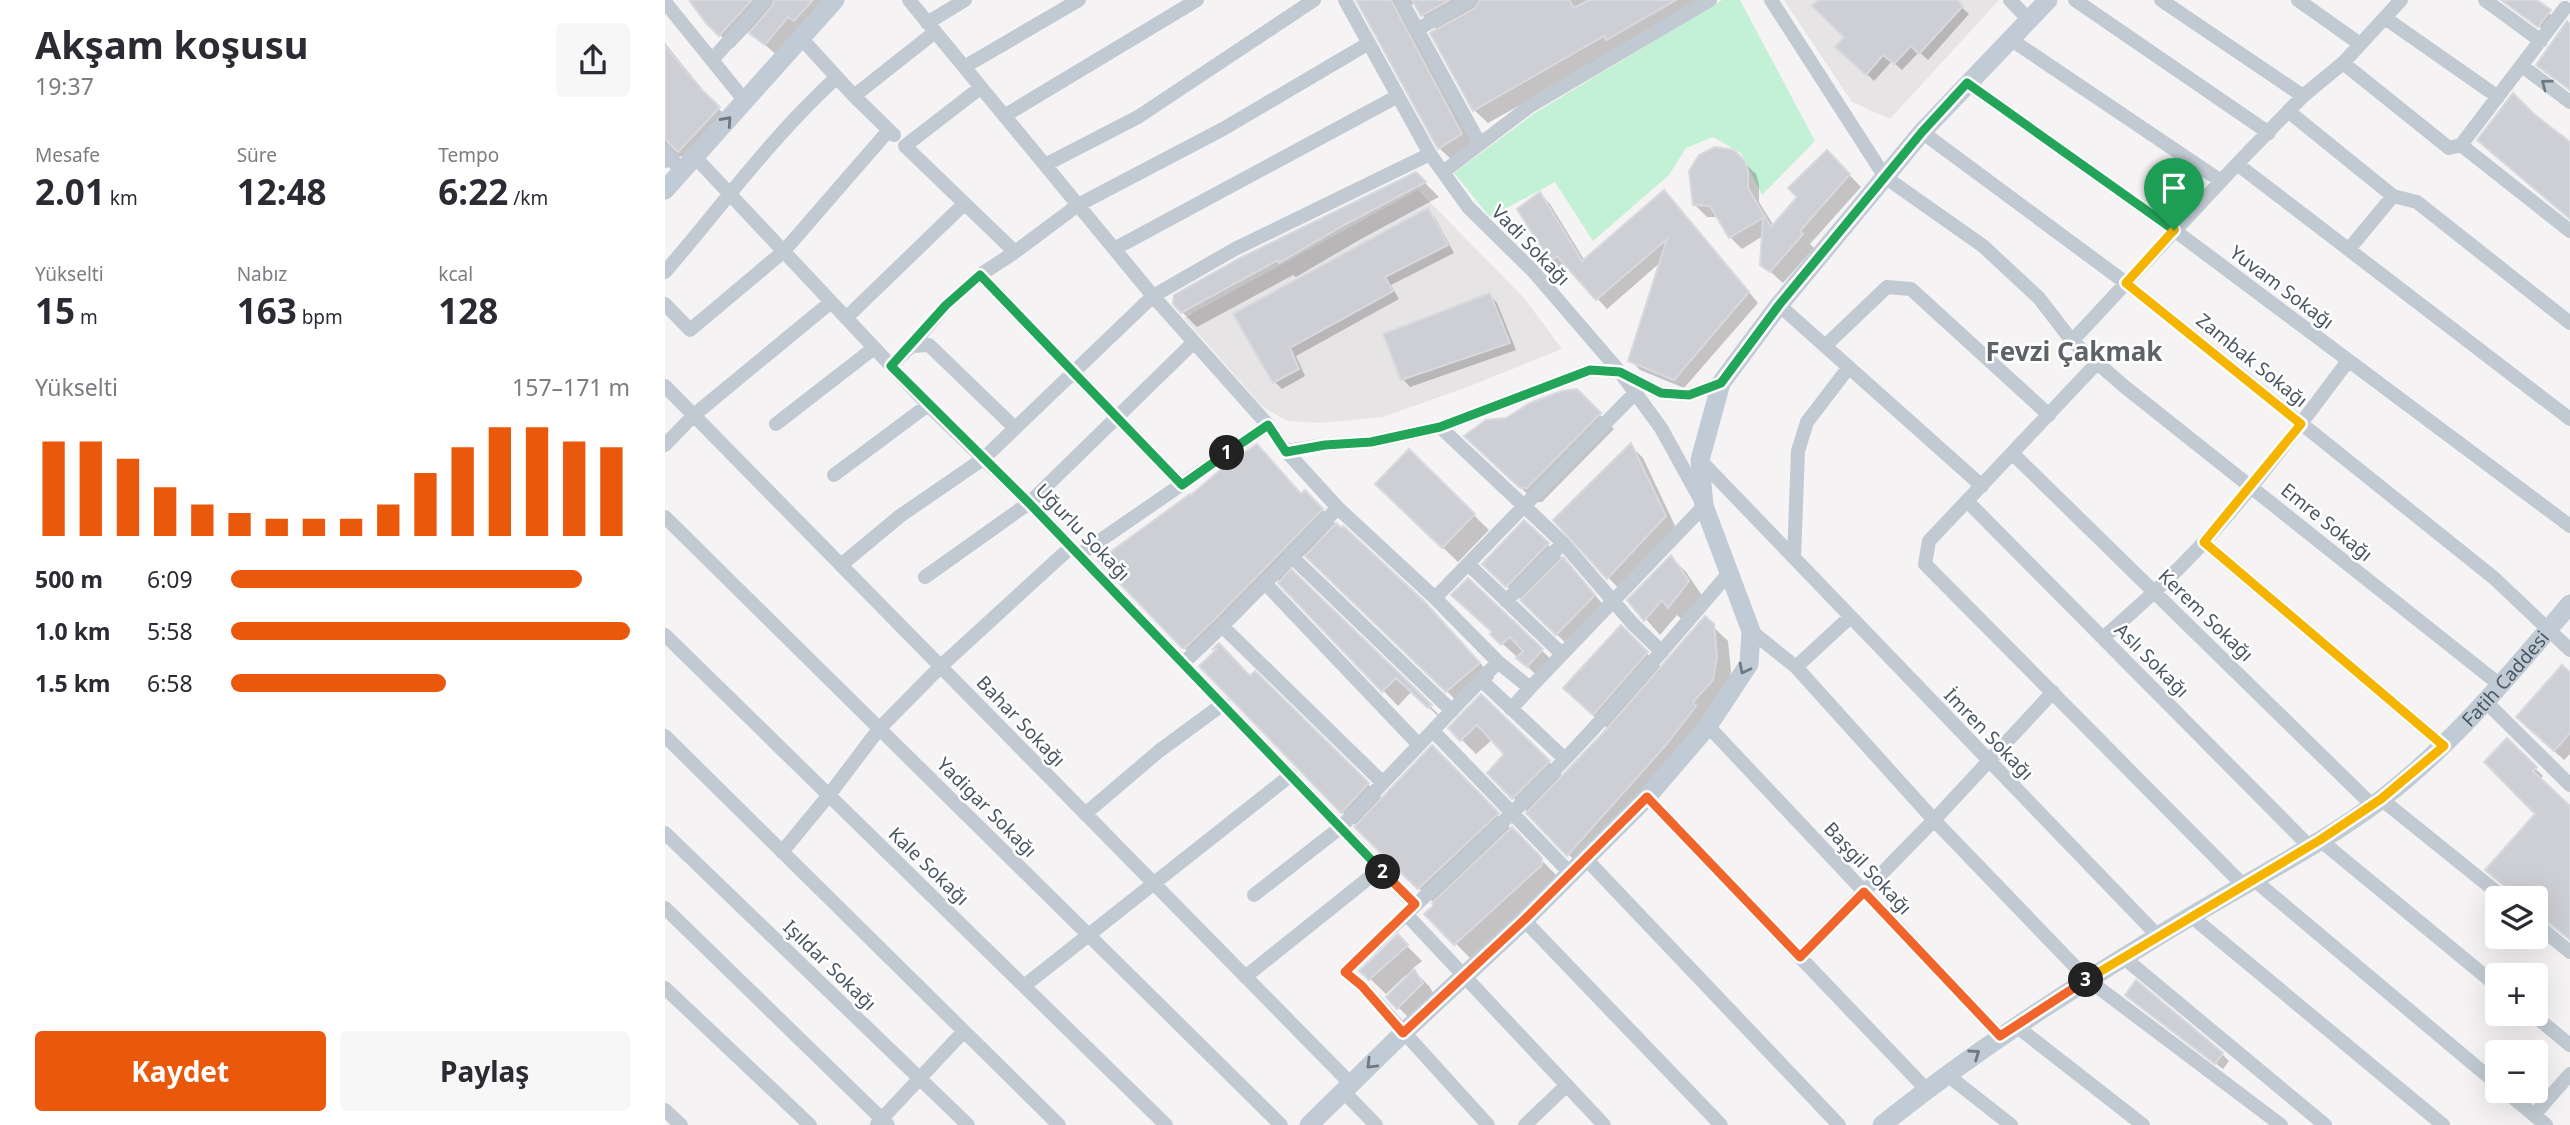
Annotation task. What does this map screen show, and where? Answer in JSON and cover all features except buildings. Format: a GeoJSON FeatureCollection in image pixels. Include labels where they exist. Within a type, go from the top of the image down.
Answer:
{"type":"FeatureCollection","features":[{"type":"Feature","properties":{"kind":"main road"},"geometry":{"type":"LineString","coordinates":[[665,190],[835,0]]}},
{"type":"Feature","properties":{"kind":"main road"},"geometry":{"type":"LineString","coordinates":[[1308,1125],[1524,920],[1647,797],[1708,726],[1749,664],[1751,631],[1704,506],[1700,460],[1721,383],[1779,305],[1922,132],[2048,0]]}},
{"type":"Feature","properties":{"kind":"main road","name":"Fatih Caddesi"},"geometry":{"type":"LineString","coordinates":[[1882,1125],[1945,1074],[2087,979],[2314,843],[2377,802],[2444,746],[2570,604]]}},
{"type":"Feature","properties":{"kind":"street"},"geometry":{"type":"LineString","coordinates":[[712,60],[765,0]]}},
{"type":"Feature","properties":{"kind":"street"},"geometry":{"type":"LineString","coordinates":[[909,0],[1153,296],[1268,425],[1286,452],[1338,508],[1435,598],[1498,662],[1530,688]]}},
{"type":"Feature","properties":{"kind":"street"},"geometry":{"type":"LineString","coordinates":[[854,96],[965,0]]}},
{"type":"Feature","properties":{"kind":"street"},"geometry":{"type":"LineString","coordinates":[[964,68],[1079,0]]}},
{"type":"Feature","properties":{"kind":"street"},"geometry":{"type":"LineString","coordinates":[[1004,116],[1197,0]]}},
{"type":"Feature","properties":{"kind":"street"},"geometry":{"type":"LineString","coordinates":[[1045,165],[1138,117],[1314,0]]}},
{"type":"Feature","properties":{"kind":"street","name":"Vadi Sokağı"},"geometry":{"type":"LineString","coordinates":[[1345,0],[1430,154],[1468,207],[1534,271],[1620,372],[1661,428],[1704,506]]}},
{"type":"Feature","properties":{"kind":"street"},"geometry":{"type":"LineString","coordinates":[[1401,0],[1480,144]]}},
{"type":"Feature","properties":{"kind":"street"},"geometry":{"type":"LineString","coordinates":[[1418,29],[1470,0]]}},
{"type":"Feature","properties":{"kind":"street"},"geometry":{"type":"LineString","coordinates":[[1443,172],[1530,106],[1710,0]]}},
{"type":"Feature","properties":{"kind":"street"},"geometry":{"type":"LineString","coordinates":[[1771,0],[1885,177]]}},
{"type":"Feature","properties":{"kind":"street"},"geometry":{"type":"LineString","coordinates":[[2010,0],[2029,20]]}},
{"type":"Feature","properties":{"kind":"street"},"geometry":{"type":"LineString","coordinates":[[2075,0],[2269,133]]}},
{"type":"Feature","properties":{"kind":"street"},"geometry":{"type":"LineString","coordinates":[[2161,0],[2304,96]]}},
{"type":"Feature","properties":{"kind":"street"},"geometry":{"type":"LineString","coordinates":[[2298,0],[2360,44]]}},
{"type":"Feature","properties":{"kind":"street"},"geometry":{"type":"LineString","coordinates":[[2072,341],[2288,111],[2343,64],[2401,0]]}},
{"type":"Feature","properties":{"kind":"street"},"geometry":{"type":"LineString","coordinates":[[2485,0],[2541,41]]}},
{"type":"Feature","properties":{"kind":"street"},"geometry":{"type":"LineString","coordinates":[[671,4],[745,100]]}},
{"type":"Feature","properties":{"kind":"street"},"geometry":{"type":"LineString","coordinates":[[2343,64],[2449,148],[2461,145],[2541,41],[2563,6]]}},
{"type":"Feature","properties":{"kind":"street"},"geometry":{"type":"LineString","coordinates":[[2385,18],[2498,97]]}},
{"type":"Feature","properties":{"kind":"street"},"geometry":{"type":"LineString","coordinates":[[801,38],[854,96],[1015,252]]}},
{"type":"Feature","properties":{"kind":"street"},"geometry":{"type":"LineString","coordinates":[[2010,39],[2221,181]]}},
{"type":"Feature","properties":{"kind":"street"},"geometry":{"type":"LineString","coordinates":[[891,366],[946,305],[980,275],[1078,205],[1223,129],[1369,43]]}},
{"type":"Feature","properties":{"kind":"street"},"geometry":{"type":"LineString","coordinates":[[2522,66],[2570,102]]}},
{"type":"Feature","properties":{"kind":"street"},"geometry":{"type":"LineString","coordinates":[[665,272],[813,99],[837,77]]}},
{"type":"Feature","properties":{"kind":"street","name":"Yuvam Sokağı"},"geometry":{"type":"LineString","coordinates":[[1967,83],[2174,230],[2570,526]]}},
{"type":"Feature","properties":{"kind":"street"},"geometry":{"type":"LineString","coordinates":[[905,146],[980,88]]}},
{"type":"Feature","properties":{"kind":"street"},"geometry":{"type":"LineString","coordinates":[[1114,249],[1398,96]]}},
{"type":"Feature","properties":{"kind":"street"},"geometry":{"type":"LineString","coordinates":[[2288,111],[2393,196],[2417,202],[2570,323]]}},
{"type":"Feature","properties":{"kind":"street"},"geometry":{"type":"LineString","coordinates":[[665,304],[690,330],[783,251],[889,130]]}},
{"type":"Feature","properties":{"kind":"street","name":"Zambak Sokağı"},"geometry":{"type":"LineString","coordinates":[[1922,132],[2126,283],[2494,578],[2570,650]]}},
{"type":"Feature","properties":{"kind":"street"},"geometry":{"type":"LineString","coordinates":[[2461,145],[2570,231]]}},
{"type":"Feature","properties":{"kind":"street"},"geometry":{"type":"LineString","coordinates":[[665,151],[682,172]]}},
{"type":"Feature","properties":{"kind":"street"},"geometry":{"type":"LineString","coordinates":[[841,565],[900,516],[983,459],[1153,296],[1235,248],[1430,154]]}},
{"type":"Feature","properties":{"kind":"street","name":"Uğurlu Sokağı"},"geometry":{"type":"LineString","coordinates":[[695,157],[928,405],[1029,503],[1341,827],[1380,869],[1465,975],[1604,1125]]}},
{"type":"Feature","properties":{"kind":"street"},"geometry":{"type":"LineString","coordinates":[[2237,164],[2570,419]]}},
{"type":"Feature","properties":{"kind":"street","name":"Emre Sokağı"},"geometry":{"type":"LineString","coordinates":[[1885,177],[1983,246],[2039,298],[2072,341],[2097,363],[2500,685]]}},
{"type":"Feature","properties":{"kind":"street"},"geometry":{"type":"LineString","coordinates":[[2349,248],[2393,196]]}},
{"type":"Feature","properties":{"kind":"street"},"geometry":{"type":"LineString","coordinates":[[846,318],[964,204]]}},
{"type":"Feature","properties":{"kind":"street"},"geometry":{"type":"LineString","coordinates":[[980,275],[1182,485]]}},
{"type":"Feature","properties":{"kind":"street"},"geometry":{"type":"LineString","coordinates":[[1825,346],[1887,287],[1911,289],[2049,415]]}},
{"type":"Feature","properties":{"kind":"street"},"geometry":{"type":"LineString","coordinates":[[665,445],[694,415],[831,302]]}},
{"type":"Feature","properties":{"kind":"street"},"geometry":{"type":"LineString","coordinates":[[1779,305],[1982,486]]}},
{"type":"Feature","properties":{"kind":"street"},"geometry":{"type":"LineString","coordinates":[[925,577],[1029,503],[1194,342]]}},
{"type":"Feature","properties":{"kind":"street"},"geometry":{"type":"LineString","coordinates":[[911,346],[929,345],[1015,428]]}},
{"type":"Feature","properties":{"kind":"street"},"geometry":{"type":"LineString","coordinates":[[776,424],[874,348]]}},
{"type":"Feature","properties":{"kind":"street"},"geometry":{"type":"LineString","coordinates":[[2103,638],[2155,592],[2204,542],[2252,486],[2348,361]]}},
{"type":"Feature","properties":{"kind":"street"},"geometry":{"type":"LineString","coordinates":[[2097,363],[1929,541],[1925,564],[2248,882],[2485,1074]]}},
{"type":"Feature","properties":{"kind":"street"},"geometry":{"type":"LineString","coordinates":[[1794,558],[1798,451],[1807,422],[1849,368]]}},
{"type":"Feature","properties":{"kind":"street"},"geometry":{"type":"LineString","coordinates":[[1286,452],[1325,445],[1371,442],[1440,427],[1590,370],[1620,372],[1661,393],[1689,395],[1721,383]]}},
{"type":"Feature","properties":{"kind":"street","name":"Bahar Sokağı"},"geometry":{"type":"LineString","coordinates":[[665,386],[1245,977],[1347,1088],[1376,1125]]}},
{"type":"Feature","properties":{"kind":"street"},"geometry":{"type":"LineString","coordinates":[[1435,598],[1635,393]]}},
{"type":"Feature","properties":{"kind":"street"},"geometry":{"type":"LineString","coordinates":[[834,475],[928,405]]}},
{"type":"Feature","properties":{"kind":"street"},"geometry":{"type":"LineString","coordinates":[[782,852],[879,729],[941,666],[1075,551],[1182,485],[1268,425]]}},
{"type":"Feature","properties":{"kind":"street"},"geometry":{"type":"LineString","coordinates":[[1440,427],[1563,543],[1633,624],[1662,652]]}},
{"type":"Feature","properties":{"kind":"street","name":"Kerem Sokağı"},"geometry":{"type":"LineString","coordinates":[[2012,453],[2377,802],[2488,886]]}},
{"type":"Feature","properties":{"kind":"street","name":"İmren Sokağı"},"geometry":{"type":"LineString","coordinates":[[1700,460],[2158,936]]}},
{"type":"Feature","properties":{"kind":"street","name":"Aslı Sokağı"},"geometry":{"type":"LineString","coordinates":[[1967,501],[2103,638],[2314,843],[2485,977]]}},
{"type":"Feature","properties":{"kind":"street"},"geometry":{"type":"LineString","coordinates":[[1511,709],[1704,506]]}},
{"type":"Feature","properties":{"kind":"street"},"geometry":{"type":"LineString","coordinates":[[1183,663],[1223,627],[1338,508]]}},
{"type":"Feature","properties":{"kind":"street","name":"Yadigar Sokağı"},"geometry":{"type":"LineString","coordinates":[[665,517],[1281,1125]]}},
{"type":"Feature","properties":{"kind":"street"},"geometry":{"type":"LineString","coordinates":[[2204,542],[2444,746]]}},
{"type":"Feature","properties":{"kind":"street"},"geometry":{"type":"LineString","coordinates":[[1506,601],[1563,543]]}},
{"type":"Feature","properties":{"kind":"street"},"geometry":{"type":"LineString","coordinates":[[1290,555],[1452,711]]}},
{"type":"Feature","properties":{"kind":"street"},"geometry":{"type":"LineString","coordinates":[[1468,564],[1562,654]]}},
{"type":"Feature","properties":{"kind":"street"},"geometry":{"type":"LineString","coordinates":[[1488,1125],[1362,986],[1345,972],[1512,814],[1565,759],[1729,573]]}},
{"type":"Feature","properties":{"kind":"street"},"geometry":{"type":"LineString","coordinates":[[1264,582],[1419,745]]}},
{"type":"Feature","properties":{"kind":"street"},"geometry":{"type":"LineString","coordinates":[[1795,667],[1850,617]]}},
{"type":"Feature","properties":{"kind":"street"},"geometry":{"type":"LineString","coordinates":[[1223,627],[1383,783]]}},
{"type":"Feature","properties":{"kind":"street"},"geometry":{"type":"LineString","coordinates":[[1751,631],[1795,667],[1934,820],[2087,979],[2281,1125]]}},
{"type":"Feature","properties":{"kind":"street","name":"Kale Sokağı"},"geometry":{"type":"LineString","coordinates":[[665,635],[1166,1125]]}},
{"type":"Feature","properties":{"kind":"street"},"geometry":{"type":"LineString","coordinates":[[1254,895],[1341,827],[1498,662]]}},
{"type":"Feature","properties":{"kind":"street"},"geometry":{"type":"LineString","coordinates":[[1481,680],[1565,759]]}},
{"type":"Feature","properties":{"kind":"street"},"geometry":{"type":"LineString","coordinates":[[1800,957],[1934,820],[2053,692]]}},
{"type":"Feature","properties":{"kind":"street"},"geometry":{"type":"LineString","coordinates":[[2485,701],[2570,785]]}},
{"type":"Feature","properties":{"kind":"street"},"geometry":{"type":"LineString","coordinates":[[1085,814],[1159,751],[1223,704]]}},
{"type":"Feature","properties":{"kind":"street","name":"Başgil Sokağı"},"geometry":{"type":"LineString","coordinates":[[1708,726],[1864,892],[2008,1031],[2143,1125]]}},
{"type":"Feature","properties":{"kind":"street"},"geometry":{"type":"LineString","coordinates":[[1433,731],[1571,874]]}},
{"type":"Feature","properties":{"kind":"street"},"geometry":{"type":"LineString","coordinates":[[665,736],[1059,1125]]}},
{"type":"Feature","properties":{"kind":"street"},"geometry":{"type":"LineString","coordinates":[[1024,986],[1291,775]]}},
{"type":"Feature","properties":{"kind":"street"},"geometry":{"type":"LineString","coordinates":[[1647,797],[1926,1089]]}},
{"type":"Feature","properties":{"kind":"street","name":"Işıldar Sokağı"},"geometry":{"type":"LineString","coordinates":[[665,833],[968,1125]]}},
{"type":"Feature","properties":{"kind":"street"},"geometry":{"type":"LineString","coordinates":[[1585,859],[1839,1125]]}},
{"type":"Feature","properties":{"kind":"street"},"geometry":{"type":"LineString","coordinates":[[1245,977],[1380,869]]}},
{"type":"Feature","properties":{"kind":"street"},"geometry":{"type":"LineString","coordinates":[[665,908],[882,1123],[964,1031]]}},
{"type":"Feature","properties":{"kind":"street"},"geometry":{"type":"LineString","coordinates":[[2191,916],[2443,1125]]}},
{"type":"Feature","properties":{"kind":"street"},"geometry":{"type":"LineString","coordinates":[[1524,920],[1721,1125]]}},
{"type":"Feature","properties":{"kind":"street"},"geometry":{"type":"LineString","coordinates":[[2548,934],[2570,951]]}},
{"type":"Feature","properties":{"kind":"street"},"geometry":{"type":"LineString","coordinates":[[2123,957],[2325,1125]]}},
{"type":"Feature","properties":{"kind":"street"},"geometry":{"type":"LineString","coordinates":[[665,988],[810,1125]]}},
{"type":"Feature","properties":{"kind":"street"},"geometry":{"type":"LineString","coordinates":[[2547,1026],[2570,1045]]}},
{"type":"Feature","properties":{"kind":"street"},"geometry":{"type":"LineString","coordinates":[[1945,1074],[2011,1125]]}},
{"type":"Feature","properties":{"kind":"street"},"geometry":{"type":"LineString","coordinates":[[2520,1103],[2540,1120],[2570,1074]]}},
{"type":"Feature","properties":{"kind":"street"},"geometry":{"type":"LineString","coordinates":[[1531,1123],[1567,1085]]}},
{"type":"Feature","properties":{"kind":"street"},"geometry":{"type":"LineString","coordinates":[[665,1110],[681,1125]]}},
{"type":"Feature","properties":{"kind":"shaded area"},"geometry":{"type":"Polygon","coordinates":[[[1784,0],[1999,0],[1890,119],[1852,102],[1784,0]]]}},
{"type":"Feature","properties":{"kind":"shaded area"},"geometry":{"type":"Polygon","coordinates":[[[1418,190],[1524,298],[1562,349],[1383,417],[1321,423],[1287,421],[1263,407],[1184,318],[1418,190]]]}},
{"type":"Feature","properties":{"kind":"green space"},"geometry":{"type":"Polygon","coordinates":[[[1722,0],[1740,0],[1815,141],[1762,195],[1741,153],[1713,137],[1686,148],[1669,175],[1593,241],[1555,182],[1490,217],[1454,173],[1535,113],[1722,0]]]}},
{"type":"Feature","properties":{"kind":"district","name":"Fevzi Çakmak"},"geometry":{"type":"Point","coordinates":[2074,352]}},
{"type":"Feature","properties":{"kind":"route"},"geometry":{"type":"LineString","coordinates":[[1967,83],[2174,230],[2126,283],[2301,424],[2204,542],[2444,746],[2381,799],[2320,840],[2087,979],[2000,1036],[1864,892],[1800,957],[1647,797],[1524,920],[1403,1033],[1362,986],[1345,972],[1415,904],[1029,503],[891,366],[946,305],[980,275],[1182,485],[1268,425],[1286,452],[1325,445],[1371,442],[1440,427],[1590,370],[1620,372],[1661,393],[1689,395],[1721,383],[1779,305],[1922,132],[1967,83]]}}]}
